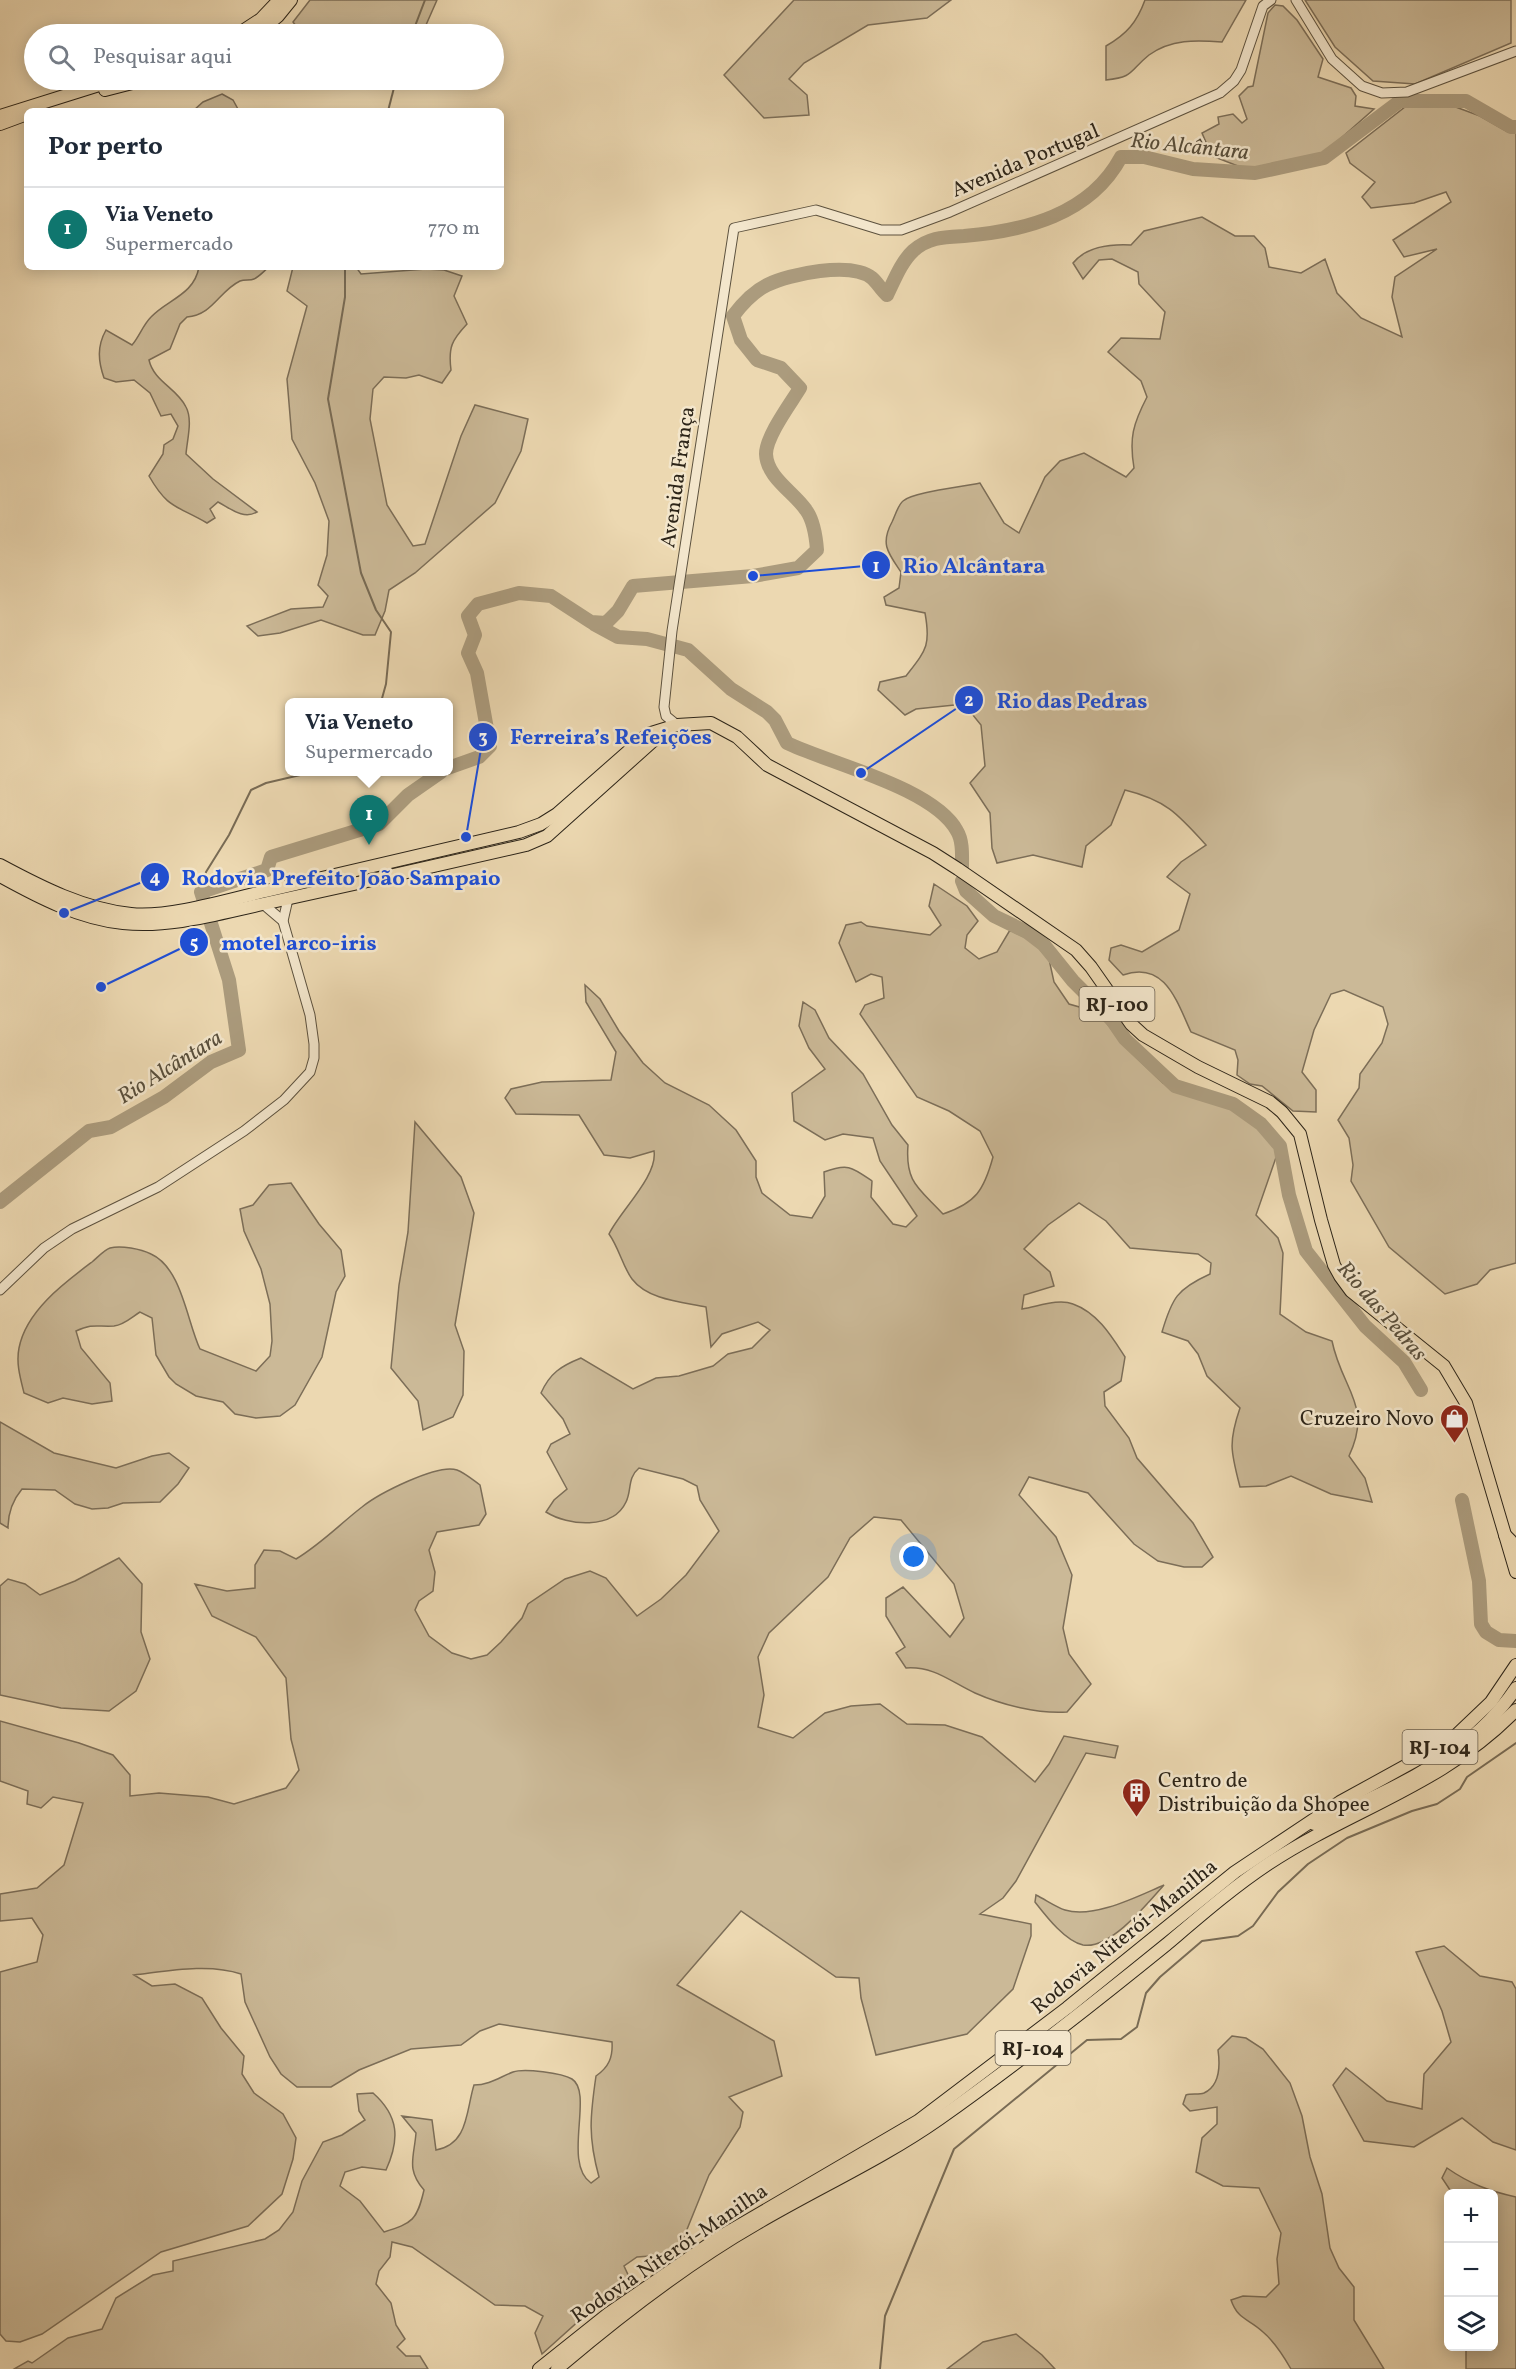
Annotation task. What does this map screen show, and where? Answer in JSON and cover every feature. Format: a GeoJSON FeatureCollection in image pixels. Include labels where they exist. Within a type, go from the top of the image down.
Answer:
{"type":"FeatureCollection","features":[{"type":"Feature","properties":{"kind":"main road"},"geometry":{"type":"LineString","coordinates":[[254,24],[279,0]]}},
{"type":"Feature","properties":{"kind":"main road"},"geometry":{"type":"LineString","coordinates":[[268,24],[291,0]]}},
{"type":"Feature","properties":{"kind":"main road"},"geometry":{"type":"LineString","coordinates":[[26,108],[83,90]]}},
{"type":"Feature","properties":{"kind":"main road"},"geometry":{"type":"LineString","coordinates":[[46,108],[109,90]]}},
{"type":"Feature","properties":{"kind":"main road"},"geometry":{"type":"LineString","coordinates":[[0,116],[24,108]]}},
{"type":"Feature","properties":{"kind":"main road"},"geometry":{"type":"LineString","coordinates":[[0,124],[24,115]]}},
{"type":"Feature","properties":{"kind":"main road","name":"RJ-100"},"geometry":{"type":"LineString","coordinates":[[0,876],[49,901],[102,920],[146,924],[241,903],[519,832],[541,824],[557,814],[642,738],[672,727],[699,722],[720,726],[737,737],[767,765],[958,869],[1076,950],[1091,967],[1131,1024],[1143,1035],[1198,1067],[1270,1102],[1282,1112],[1300,1134],[1321,1220],[1334,1265],[1340,1276],[1351,1290],[1432,1354],[1455,1382],[1466,1403],[1511,1538],[1516,1572]]}},
{"type":"Feature","properties":{"kind":"main road","name":"RJ-100"},"geometry":{"type":"LineString","coordinates":[[241,903],[263,904],[288,899],[526,845],[547,836],[672,727]]}},
{"type":"Feature","properties":{"kind":"main road","name":"RJ-100"},"geometry":{"type":"LineString","coordinates":[[0,864],[51,891],[100,909],[144,915],[176,916]]}},
{"type":"Feature","properties":{"kind":"main road"},"geometry":{"type":"LineString","coordinates":[[1511,1538],[1516,1546]]}},
{"type":"Feature","properties":{"kind":"main road","name":"Rodovia Niterói-Manilha"},"geometry":{"type":"LineString","coordinates":[[539,2369],[608,2314],[717,2238],[918,2121],[1067,2008],[1210,1891],[1292,1833],[1341,1802],[1449,1742],[1491,1702],[1516,1665]]}},
{"type":"Feature","properties":{"kind":"main road"},"geometry":{"type":"LineString","coordinates":[[1292,1833],[1368,1799],[1450,1755],[1497,1713],[1516,1688]]}},
{"type":"Feature","properties":{"kind":"main road"},"geometry":{"type":"LineString","coordinates":[[1504,1722],[1516,1705]]}},
{"type":"Feature","properties":{"kind":"main road","name":"Rodovia Niterói-Manilha"},"geometry":{"type":"LineString","coordinates":[[557,2369],[583,2346],[726,2243],[937,2121],[1270,1862],[1348,1819],[1432,1777],[1504,1722],[1516,1710]]}},
{"type":"Feature","properties":{"kind":"street","name":"Avenida Portugal"},"geometry":{"type":"LineString","coordinates":[[734,228],[816,210],[881,230],[901,230],[950,212],[1220,93],[1234,81],[1241,70],[1263,6],[1271,0]]}},
{"type":"Feature","properties":{"kind":"street"},"geometry":{"type":"LineString","coordinates":[[1296,0],[1332,59],[1362,86],[1382,93],[1407,92],[1516,51]]}},
{"type":"Feature","properties":{"kind":"street","name":"Avenida França"},"geometry":{"type":"LineString","coordinates":[[672,727],[664,707],[734,228]]}},
{"type":"Feature","properties":{"kind":"street"},"geometry":{"type":"LineString","coordinates":[[0,1290],[44,1248],[72,1229],[167,1182],[244,1131],[284,1100],[310,1072],[314,1059],[310,1015],[284,921],[288,899]]}},
{"type":"Feature","properties":{"kind":"street"},"geometry":{"type":"LineString","coordinates":[[263,904],[284,921]]}},
{"type":"Feature","properties":{"kind":"shaded area"},"geometry":{"type":"Polygon","coordinates":[[[310,0],[437,0],[426,24],[294,24],[293,22],[310,0]]]}},
{"type":"Feature","properties":{"kind":"shaded area"},"geometry":{"type":"Polygon","coordinates":[[[794,0],[951,0],[927,18],[868,25],[804,63],[789,79],[807,95],[809,115],[764,118],[724,75],[794,0]]]}},
{"type":"Feature","properties":{"kind":"shaded area"},"geometry":{"type":"Polygon","coordinates":[[[1145,0],[1246,0],[1222,42],[1175,43],[1149,55],[1127,75],[1106,80],[1106,46],[1130,27],[1145,0]]]}},
{"type":"Feature","properties":{"kind":"shaded area"},"geometry":{"type":"Polygon","coordinates":[[[1305,0],[1511,0],[1511,43],[1415,84],[1373,81],[1335,47],[1305,0]]]}},
{"type":"Feature","properties":{"kind":"shaded area"},"geometry":{"type":"Polygon","coordinates":[[[1275,5],[1283,6],[1297,20],[1323,59],[1318,77],[1351,88],[1356,96],[1355,106],[1374,109],[1323,154],[1263,168],[1243,168],[1212,156],[1202,133],[1219,124],[1218,117],[1233,114],[1242,123],[1247,119],[1239,96],[1248,87],[1253,86],[1268,13],[1275,5]]]}},
{"type":"Feature","properties":{"kind":"shaded area"},"geometry":{"type":"Polygon","coordinates":[[[222,94],[233,100],[237,108],[196,108],[203,102],[222,94]]]}},
{"type":"Feature","properties":{"kind":"shaded area"},"geometry":{"type":"Polygon","coordinates":[[[1453,106],[1480,116],[1508,132],[1516,132],[1516,1263],[1490,1270],[1477,1284],[1445,1294],[1389,1247],[1351,1181],[1353,1165],[1349,1138],[1338,1120],[1359,1088],[1360,1074],[1382,1043],[1388,1024],[1383,1007],[1344,990],[1331,994],[1314,1030],[1302,1072],[1316,1090],[1316,1112],[1293,1111],[1262,1086],[1250,1084],[1237,1075],[1238,1060],[1235,1050],[1191,1032],[1168,987],[1159,979],[1149,973],[1137,972],[1123,975],[1109,960],[1111,948],[1121,945],[1142,952],[1179,930],[1190,894],[1167,877],[1181,862],[1206,845],[1187,825],[1170,810],[1151,798],[1125,790],[1111,825],[1086,846],[1082,867],[1033,855],[997,863],[992,848],[990,813],[970,783],[985,766],[981,725],[964,704],[916,709],[905,715],[878,690],[880,682],[906,676],[918,660],[927,641],[925,613],[886,605],[884,597],[899,588],[901,572],[889,554],[886,542],[888,530],[903,501],[927,492],[980,483],[1004,523],[1019,533],[1045,477],[1060,461],[1084,453],[1126,477],[1134,468],[1133,431],[1147,397],[1141,381],[1108,352],[1121,338],[1160,339],[1165,312],[1139,284],[1138,272],[1112,259],[1099,260],[1083,279],[1073,263],[1092,250],[1115,245],[1131,245],[1144,231],[1202,217],[1235,236],[1254,236],[1265,248],[1269,267],[1301,273],[1325,259],[1337,293],[1361,318],[1402,337],[1392,297],[1395,277],[1437,249],[1404,257],[1393,240],[1451,202],[1446,192],[1414,203],[1371,208],[1362,197],[1375,182],[1350,163],[1346,153],[1405,107],[1453,106]]]}},
{"type":"Feature","properties":{"kind":"shaded area"},"geometry":{"type":"Polygon","coordinates":[[[198,270],[265,270],[252,280],[240,281],[233,285],[203,312],[187,317],[180,324],[170,349],[149,360],[156,374],[182,400],[188,412],[186,454],[213,479],[257,512],[242,514],[218,502],[210,509],[215,518],[207,523],[168,501],[149,476],[163,454],[164,445],[173,439],[178,426],[171,414],[161,416],[150,393],[134,380],[116,382],[104,378],[99,354],[106,330],[132,345],[151,317],[180,296],[192,284],[198,270]]]}},
{"type":"Feature","properties":{"kind":"shaded area"},"geometry":{"type":"Polygon","coordinates":[[[292,270],[358,270],[361,274],[444,270],[462,276],[454,296],[467,324],[452,344],[451,370],[442,383],[419,375],[406,378],[384,377],[373,389],[370,419],[387,505],[413,546],[425,544],[461,436],[475,405],[528,419],[521,451],[495,503],[415,573],[389,590],[385,611],[375,635],[363,635],[321,620],[280,633],[258,636],[247,626],[291,609],[323,607],[328,596],[318,585],[327,555],[329,521],[315,483],[292,439],[287,379],[307,306],[287,291],[292,270]]]}},
{"type":"Feature","properties":{"kind":"shaded area"},"geometry":{"type":"Polygon","coordinates":[[[934,884],[967,906],[978,921],[967,935],[965,948],[979,959],[997,952],[1010,930],[1032,941],[1049,959],[1054,982],[1069,1004],[1097,1012],[1135,1056],[1163,1083],[1233,1104],[1261,1124],[1280,1146],[1256,1215],[1278,1238],[1283,1253],[1280,1314],[1306,1332],[1332,1341],[1357,1410],[1356,1438],[1349,1456],[1365,1478],[1372,1502],[1331,1494],[1291,1476],[1266,1486],[1240,1487],[1232,1439],[1240,1408],[1207,1376],[1198,1354],[1188,1341],[1162,1332],[1177,1296],[1190,1285],[1210,1274],[1211,1263],[1198,1254],[1130,1248],[1106,1221],[1079,1203],[1048,1225],[1024,1249],[1050,1272],[1054,1286],[1024,1295],[1022,1309],[1054,1302],[1067,1302],[1090,1313],[1109,1334],[1125,1357],[1121,1381],[1104,1392],[1105,1406],[1129,1438],[1137,1458],[1193,1523],[1213,1557],[1202,1567],[1184,1567],[1158,1561],[1134,1544],[1088,1493],[1029,1477],[1019,1495],[1056,1537],[1072,1575],[1063,1628],[1069,1654],[1091,1684],[1067,1712],[1044,1712],[1008,1705],[975,1693],[934,1672],[906,1668],[896,1653],[905,1647],[886,1616],[886,1598],[903,1587],[950,1637],[964,1618],[954,1584],[901,1520],[874,1517],[850,1538],[828,1577],[769,1633],[758,1657],[764,1695],[758,1727],[793,1738],[825,1713],[851,1706],[880,1704],[907,1724],[945,1725],[982,1737],[1035,1782],[1049,1764],[1064,1736],[1118,1746],[1115,1758],[1086,1753],[1016,1881],[1003,1898],[980,1914],[1031,1924],[1031,1936],[1013,1989],[967,2034],[876,2055],[861,1998],[859,1978],[836,1977],[741,1911],[677,1985],[774,2041],[782,2076],[729,2097],[743,2112],[740,2127],[709,2175],[677,2254],[637,2257],[624,2266],[630,2279],[630,2291],[591,2310],[542,2354],[535,2333],[543,2316],[525,2306],[495,2305],[412,2247],[392,2242],[390,2257],[379,2271],[376,2284],[391,2303],[396,2325],[405,2339],[397,2347],[406,2356],[420,2356],[428,2369],[14,2369],[28,2361],[32,2363],[68,2338],[102,2329],[116,2298],[153,2275],[173,2271],[173,2261],[265,2239],[279,2230],[293,2212],[302,2181],[323,2142],[342,2135],[365,2120],[359,2111],[357,2094],[373,2093],[388,2110],[394,2128],[394,2148],[386,2170],[362,2167],[345,2172],[340,2186],[360,2201],[384,2232],[402,2226],[412,2219],[419,2208],[424,2190],[418,2183],[412,2163],[416,2133],[402,2116],[432,2120],[436,2150],[447,2147],[455,2141],[464,2125],[474,2085],[490,2082],[513,2072],[543,2072],[572,2079],[578,2087],[580,2098],[579,2160],[583,2173],[591,2183],[599,2177],[592,2138],[592,2103],[596,2076],[609,2061],[612,2042],[499,2024],[480,2031],[461,2045],[411,2049],[359,2070],[331,2087],[297,2087],[281,2074],[270,2057],[245,2002],[241,1974],[202,1968],[134,1975],[152,1986],[175,1984],[202,1998],[221,2028],[244,2056],[242,2074],[254,2093],[283,2114],[296,2138],[293,2159],[282,2194],[248,2226],[161,2252],[42,2334],[20,2342],[6,2341],[0,2334],[0,1972],[37,1962],[43,1935],[32,1918],[0,1921],[0,1894],[37,1888],[64,1865],[83,1803],[53,1797],[41,1808],[27,1804],[28,1791],[0,1781],[0,1721],[113,1755],[130,1775],[130,1796],[159,1793],[208,1797],[234,1804],[286,1788],[299,1770],[291,1739],[286,1678],[256,1637],[212,1616],[195,1584],[227,1591],[255,1588],[255,1565],[264,1550],[280,1551],[296,1559],[370,1501],[408,1481],[436,1471],[457,1470],[480,1485],[486,1514],[479,1525],[437,1532],[429,1550],[435,1572],[433,1591],[419,1601],[415,1610],[429,1636],[452,1653],[471,1659],[487,1655],[522,1618],[528,1604],[565,1579],[590,1571],[606,1578],[637,1616],[661,1599],[686,1575],[719,1531],[700,1500],[697,1486],[683,1479],[639,1468],[631,1480],[626,1502],[620,1511],[611,1517],[589,1523],[566,1520],[546,1512],[554,1500],[567,1489],[547,1452],[551,1444],[570,1434],[563,1419],[541,1393],[548,1380],[557,1371],[581,1358],[633,1389],[656,1378],[679,1376],[713,1366],[728,1354],[752,1348],[770,1330],[758,1322],[722,1334],[711,1347],[706,1307],[656,1296],[647,1292],[632,1279],[609,1234],[650,1171],[654,1161],[654,1151],[630,1158],[604,1155],[579,1115],[516,1114],[505,1098],[511,1089],[542,1082],[611,1080],[616,1052],[586,1002],[585,985],[600,999],[619,1031],[643,1063],[665,1083],[709,1105],[736,1130],[756,1161],[756,1177],[762,1193],[790,1215],[812,1218],[825,1196],[824,1172],[844,1167],[872,1181],[871,1197],[893,1224],[906,1227],[917,1216],[880,1161],[873,1138],[843,1134],[825,1140],[794,1121],[792,1093],[825,1069],[809,1048],[799,1026],[803,1002],[815,1010],[829,1038],[863,1074],[892,1125],[908,1145],[909,1168],[915,1184],[943,1214],[954,1210],[977,1194],[986,1178],[993,1157],[980,1131],[949,1111],[917,1097],[860,1014],[865,1005],[884,998],[882,977],[871,974],[856,982],[839,943],[846,925],[861,922],[867,926],[930,935],[941,925],[929,906],[934,884]]]}},
{"type":"Feature","properties":{"kind":"shaded area"},"geometry":{"type":"Polygon","coordinates":[[[415,1122],[461,1177],[474,1213],[455,1325],[464,1351],[463,1395],[453,1417],[423,1430],[418,1401],[391,1368],[399,1285],[408,1232],[415,1122]]]}},
{"type":"Feature","properties":{"kind":"shaded area"},"geometry":{"type":"Polygon","coordinates":[[[291,1183],[319,1224],[341,1250],[345,1276],[336,1292],[322,1357],[295,1405],[280,1416],[256,1418],[235,1414],[223,1402],[196,1396],[176,1384],[156,1355],[152,1318],[140,1312],[118,1325],[91,1326],[76,1331],[81,1348],[110,1383],[112,1401],[92,1404],[63,1398],[48,1403],[24,1393],[18,1354],[29,1322],[58,1289],[105,1250],[115,1247],[125,1247],[151,1254],[170,1271],[177,1283],[200,1349],[256,1371],[270,1356],[272,1341],[270,1304],[261,1269],[244,1231],[240,1209],[253,1205],[269,1185],[291,1183]]]}},
{"type":"Feature","properties":{"kind":"shaded area"},"geometry":{"type":"Polygon","coordinates":[[[0,1422],[54,1453],[116,1468],[169,1453],[189,1468],[178,1484],[160,1502],[123,1503],[108,1508],[92,1509],[75,1504],[55,1490],[22,1489],[11,1507],[8,1528],[0,1523],[0,1422]]]}},
{"type":"Feature","properties":{"kind":"shaded area"},"geometry":{"type":"Polygon","coordinates":[[[119,1558],[142,1584],[141,1632],[150,1659],[136,1691],[109,1711],[61,1708],[0,1695],[0,1586],[8,1579],[25,1584],[40,1595],[75,1581],[119,1558]]]}},
{"type":"Feature","properties":{"kind":"shaded area"},"geometry":{"type":"Polygon","coordinates":[[[1164,1885],[1128,1924],[1094,1945],[1083,1945],[1069,1939],[1035,1902],[1036,1895],[1065,1910],[1089,1911],[1116,1905],[1164,1885]]]}},
{"type":"Feature","properties":{"kind":"shaded area"},"geometry":{"type":"Polygon","coordinates":[[[1444,1946],[1480,1976],[1512,1982],[1516,1989],[1516,2150],[1493,2142],[1462,2118],[1414,2147],[1364,2141],[1333,2085],[1346,2068],[1387,2101],[1422,2109],[1424,2074],[1451,2042],[1442,2011],[1416,1952],[1444,1946]]]}},
{"type":"Feature","properties":{"kind":"shaded area"},"geometry":{"type":"Polygon","coordinates":[[[1232,2036],[1246,2038],[1263,2049],[1290,2083],[1302,2116],[1310,2157],[1322,2194],[1330,2248],[1339,2268],[1354,2287],[1354,2320],[1384,2369],[1291,2369],[1271,2340],[1258,2327],[1240,2315],[1234,2307],[1231,2300],[1243,2296],[1266,2297],[1279,2284],[1277,2259],[1281,2233],[1259,2188],[1223,2186],[1196,2172],[1202,2138],[1217,2124],[1217,2107],[1190,2111],[1183,2104],[1186,2095],[1204,2093],[1214,2085],[1219,2068],[1218,2050],[1232,2036]]]}},
{"type":"Feature","properties":{"kind":"shaded area"},"geometry":{"type":"Polygon","coordinates":[[[1447,2168],[1488,2189],[1449,2189],[1442,2178],[1447,2168]]]}},
{"type":"Feature","properties":{"kind":"shaded area"},"geometry":{"type":"Polygon","coordinates":[[[1498,2192],[1516,2197],[1516,2369],[1466,2369],[1466,2351],[1498,2351],[1498,2192]]]}},
{"type":"Feature","properties":{"kind":"shaded area"},"geometry":{"type":"Polygon","coordinates":[[[1016,2334],[1055,2369],[947,2369],[983,2342],[1016,2334]]]}},
{"type":"Feature","properties":{"kind":"waterway"},"geometry":{"type":"LineString","coordinates":[[416,24],[425,0]]}},
{"type":"Feature","properties":{"kind":"waterway"},"geometry":{"type":"LineString","coordinates":[[389,108],[393,90]]}},
{"type":"Feature","properties":{"kind":"waterway","name":"Rio Alcântara"},"geometry":{"type":"LineString","coordinates":[[453,766],[479,757],[490,746],[477,673],[468,653],[475,635],[468,616],[478,604],[519,593],[551,596],[591,622],[606,623],[618,611],[633,586],[753,576],[798,568],[817,550],[809,514],[776,478],[766,454],[774,429],[800,388],[781,368],[757,360],[741,340],[733,316],[748,299],[762,288],[804,273],[850,270],[872,278],[887,295],[905,261],[919,246],[943,237],[1009,230],[1053,216],[1074,206],[1092,193],[1108,177],[1121,157],[1144,157],[1193,169],[1255,173],[1324,158],[1400,101],[1466,101],[1511,127],[1516,127]]}},
{"type":"Feature","properties":{"kind":"waterway"},"geometry":{"type":"LineString","coordinates":[[345,270],[345,297],[328,399],[361,573],[376,610],[391,632],[386,684],[382,698]]}},
{"type":"Feature","properties":{"kind":"waterway","name":"Rio das Pedras"},"geometry":{"type":"LineString","coordinates":[[594,624],[618,637],[647,639],[688,650],[731,689],[767,712],[775,720],[787,743],[880,779],[927,802],[945,816],[957,831],[961,844],[962,867]]}},
{"type":"Feature","properties":{"kind":"waterway"},"geometry":{"type":"LineString","coordinates":[[201,892],[206,872],[229,835],[251,790],[266,783],[296,776]]}},
{"type":"Feature","properties":{"kind":"waterway","name":"Rio Alcântara"},"geometry":{"type":"LineString","coordinates":[[0,1202],[89,1131],[111,1127],[164,1097],[211,1062],[239,1050],[229,980],[201,892],[267,870],[271,857],[379,824],[408,795],[435,776]]}},
{"type":"Feature","properties":{"kind":"waterway","name":"Rio das Pedras"},"geometry":{"type":"LineString","coordinates":[[962,881],[966,891],[994,916],[1027,932],[1044,945],[1073,981],[1112,1020],[1125,1039],[1175,1086],[1233,1104],[1261,1124],[1280,1146],[1289,1195],[1306,1251],[1365,1326],[1404,1362],[1421,1390]]}},
{"type":"Feature","properties":{"kind":"waterway","name":"Rio das Pedras"},"geometry":{"type":"LineString","coordinates":[[1462,1500],[1479,1581],[1481,1624],[1486,1632],[1499,1640],[1516,1641]]}},
{"type":"Feature","properties":{"kind":"waterway"},"geometry":{"type":"LineString","coordinates":[[880,2369],[885,2316],[954,2149],[1087,2040],[1121,2039],[1137,2027],[1146,1993],[1160,1977],[1202,1941],[1238,1936],[1253,1926],[1278,1892],[1308,1864],[1347,1838],[1412,1811],[1437,1804],[1460,1789],[1467,1777],[1516,1743]]}},
{"type":"Feature","properties":{"kind":"place","name":"Rio Alcântara"},"geometry":{"type":"Point","coordinates":[753,576]}},
{"type":"Feature","properties":{"kind":"place","name":"Rio das Pedras"},"geometry":{"type":"Point","coordinates":[861,773]}},
{"type":"Feature","properties":{"kind":"place","name":"Ferreira’s Refeições"},"geometry":{"type":"Point","coordinates":[466,837]}},
{"type":"Feature","properties":{"kind":"place","name":"Via Veneto"},"geometry":{"type":"Point","coordinates":[369,845]}},
{"type":"Feature","properties":{"kind":"place","name":"Rodovia Prefeito João Sampaio"},"geometry":{"type":"Point","coordinates":[64,913]}},
{"type":"Feature","properties":{"kind":"place","name":"motel arco-iris"},"geometry":{"type":"Point","coordinates":[101,987]}},
{"type":"Feature","properties":{"kind":"place","name":"Cruzeiro Novo"},"geometry":{"type":"Point","coordinates":[1455,1444]}},
{"type":"Feature","properties":{"kind":"place","name":"Centro de Distribuição da Shopee"},"geometry":{"type":"Point","coordinates":[1137,1818]}}]}
